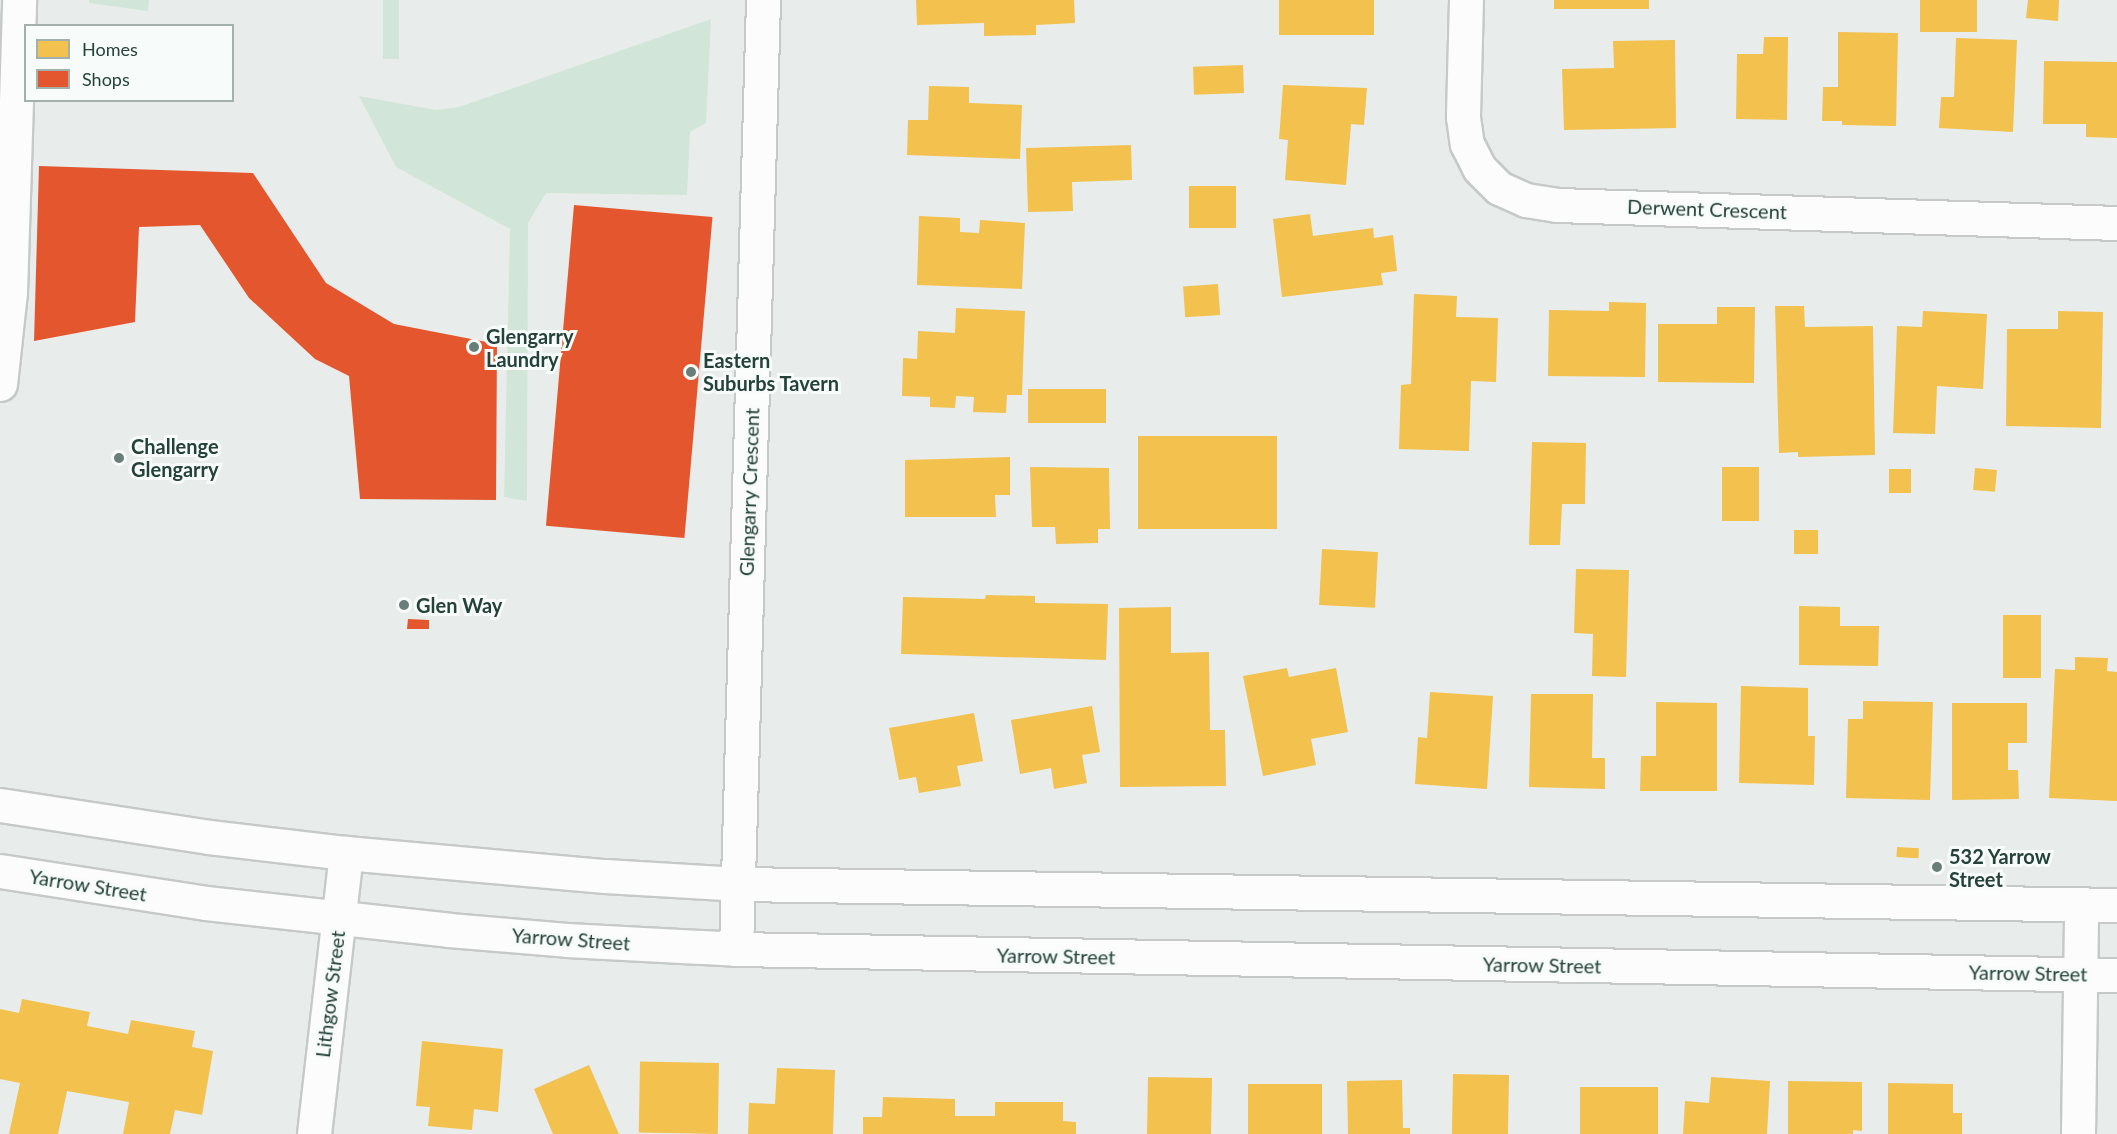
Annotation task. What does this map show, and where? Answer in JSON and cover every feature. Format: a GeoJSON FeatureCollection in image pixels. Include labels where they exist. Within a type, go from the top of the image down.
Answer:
{"type":"FeatureCollection","features":[{"type":"Feature","properties":{"kind":"street"},"geometry":{"type":"LineString","coordinates":[[0,384],[10,292],[19,0]]}},
{"type":"Feature","properties":{"kind":"street","name":"Glengarry Crescent"},"geometry":{"type":"LineString","coordinates":[[736,949],[763,0]]}},
{"type":"Feature","properties":{"kind":"street","name":"Derwent Crescent"},"geometry":{"type":"LineString","coordinates":[[1466,0],[1462,117],[1467,144],[1479,168],[1499,188],[1526,200],[1557,205],[2117,223]]}},
{"type":"Feature","properties":{"kind":"street"},"geometry":{"type":"LineString","coordinates":[[0,805],[198,835],[346,853],[605,876],[738,884],[2117,905]]}},
{"type":"Feature","properties":{"kind":"street","name":"Lithgow Street"},"geometry":{"type":"LineString","coordinates":[[314,1134],[346,853]]}},
{"type":"Feature","properties":{"kind":"street","name":"Yarrow Street"},"geometry":{"type":"LineString","coordinates":[[0,871],[206,903],[339,918],[567,940],[736,949],[2117,975]]}},
{"type":"Feature","properties":{"kind":"street"},"geometry":{"type":"LineString","coordinates":[[2078,1134],[2081,905]]}},
{"type":"Feature","properties":{"kind":"green space"},"geometry":{"type":"Polygon","coordinates":[[[89,0],[149,0],[148,11],[89,3],[89,0]]]}},
{"type":"Feature","properties":{"kind":"green space"},"geometry":{"type":"Polygon","coordinates":[[[383,0],[399,0],[399,59],[383,59],[383,0]]]}},
{"type":"Feature","properties":{"kind":"green space"},"geometry":{"type":"Polygon","coordinates":[[[711,19],[706,123],[690,132],[687,195],[546,193],[528,223],[527,501],[504,497],[510,229],[396,167],[359,96],[436,110],[459,107],[711,19]]]}},
{"type":"Feature","properties":{"kind":"building: Homes"},"geometry":{"type":"Polygon","coordinates":[[[916,0],[1074,0],[1075,23],[1036,25],[1036,35],[984,36],[984,23],[917,25],[916,0]]]}},
{"type":"Feature","properties":{"kind":"building: Homes"},"geometry":{"type":"Polygon","coordinates":[[[1279,0],[1374,0],[1374,35],[1279,35],[1279,0]]]}},
{"type":"Feature","properties":{"kind":"building: Homes"},"geometry":{"type":"Polygon","coordinates":[[[1554,0],[1649,0],[1649,9],[1554,9],[1554,0]]]}},
{"type":"Feature","properties":{"kind":"building: Homes"},"geometry":{"type":"Polygon","coordinates":[[[1920,0],[1977,0],[1977,32],[1920,32],[1920,0]]]}},
{"type":"Feature","properties":{"kind":"building: Homes"},"geometry":{"type":"Polygon","coordinates":[[[2028,0],[2059,0],[2058,21],[2026,18],[2028,0]]]}},
{"type":"Feature","properties":{"kind":"building: Homes"},"geometry":{"type":"Polygon","coordinates":[[[1838,32],[1898,33],[1896,126],[1842,125],[1842,121],[1822,121],[1823,87],[1838,87],[1838,32]]]}},
{"type":"Feature","properties":{"kind":"building: Homes"},"geometry":{"type":"Polygon","coordinates":[[[1764,37],[1788,37],[1787,120],[1736,119],[1737,54],[1763,54],[1764,37]]]}},
{"type":"Feature","properties":{"kind":"building: Homes"},"geometry":{"type":"Polygon","coordinates":[[[1956,38],[2017,40],[2013,132],[1939,128],[1941,97],[1954,97],[1956,38]]]}},
{"type":"Feature","properties":{"kind":"building: Homes"},"geometry":{"type":"Polygon","coordinates":[[[1675,40],[1676,128],[1564,130],[1562,69],[1614,68],[1613,41],[1675,40]]]}},
{"type":"Feature","properties":{"kind":"building: Homes"},"geometry":{"type":"Polygon","coordinates":[[[2044,61],[2117,62],[2117,138],[2086,137],[2086,124],[2043,124],[2044,61]]]}},
{"type":"Feature","properties":{"kind":"building: Homes"},"geometry":{"type":"Polygon","coordinates":[[[1243,65],[1244,93],[1194,95],[1193,67],[1243,65]]]}},
{"type":"Feature","properties":{"kind":"building: Homes"},"geometry":{"type":"Polygon","coordinates":[[[1283,85],[1367,88],[1364,125],[1351,124],[1346,185],[1285,180],[1288,140],[1279,139],[1283,85]]]}},
{"type":"Feature","properties":{"kind":"building: Homes"},"geometry":{"type":"Polygon","coordinates":[[[929,86],[969,87],[969,103],[1022,105],[1020,159],[907,155],[908,120],[928,120],[929,86]]]}},
{"type":"Feature","properties":{"kind":"building: Homes"},"geometry":{"type":"Polygon","coordinates":[[[1131,145],[1132,180],[1072,182],[1073,211],[1028,212],[1026,148],[1131,145]]]}},
{"type":"Feature","properties":{"kind":"building: Homes"},"geometry":{"type":"Polygon","coordinates":[[[1189,186],[1236,186],[1236,228],[1189,228],[1189,186]]]}},
{"type":"Feature","properties":{"kind":"building: Homes"},"geometry":{"type":"Polygon","coordinates":[[[1310,214],[1313,236],[1373,228],[1374,238],[1393,235],[1397,271],[1381,273],[1383,285],[1282,297],[1273,219],[1310,214]]]}},
{"type":"Feature","properties":{"kind":"building: Homes"},"geometry":{"type":"Polygon","coordinates":[[[919,216],[960,218],[960,232],[979,233],[980,220],[1025,223],[1022,289],[917,285],[919,216]]]}},
{"type":"Feature","properties":{"kind":"building: Homes"},"geometry":{"type":"Polygon","coordinates":[[[1218,284],[1220,315],[1185,317],[1183,286],[1218,284]]]}},
{"type":"Feature","properties":{"kind":"building: Homes"},"geometry":{"type":"Polygon","coordinates":[[[1414,294],[1457,296],[1456,317],[1498,318],[1496,382],[1471,381],[1469,451],[1399,449],[1401,385],[1411,384],[1414,294]]]}},
{"type":"Feature","properties":{"kind":"building: Homes"},"geometry":{"type":"Polygon","coordinates":[[[1609,302],[1646,303],[1645,377],[1548,376],[1549,310],[1609,311],[1609,302]]]}},
{"type":"Feature","properties":{"kind":"building: Homes"},"geometry":{"type":"Polygon","coordinates":[[[1775,306],[1804,306],[1805,327],[1873,326],[1875,455],[1798,457],[1798,452],[1779,453],[1775,306]]]}},
{"type":"Feature","properties":{"kind":"building: Homes"},"geometry":{"type":"Polygon","coordinates":[[[1717,307],[1755,307],[1754,383],[1658,382],[1658,324],[1717,324],[1717,307]]]}},
{"type":"Feature","properties":{"kind":"building: Homes"},"geometry":{"type":"Polygon","coordinates":[[[956,308],[1025,311],[1022,395],[1007,395],[1006,413],[973,412],[974,397],[956,396],[955,408],[930,407],[930,397],[902,396],[903,358],[917,359],[918,331],[955,333],[956,308]]]}},
{"type":"Feature","properties":{"kind":"building: Homes"},"geometry":{"type":"Polygon","coordinates":[[[1923,311],[1987,314],[1983,389],[1937,386],[1935,434],[1893,433],[1897,326],[1922,327],[1923,311]]]}},
{"type":"Feature","properties":{"kind":"building: Homes"},"geometry":{"type":"Polygon","coordinates":[[[2058,311],[2103,312],[2101,428],[2006,426],[2007,329],[2058,329],[2058,311]]]}},
{"type":"Feature","properties":{"kind":"building: Homes"},"geometry":{"type":"Polygon","coordinates":[[[1028,389],[1106,389],[1106,423],[1028,423],[1028,389]]]}},
{"type":"Feature","properties":{"kind":"building: Homes"},"geometry":{"type":"Polygon","coordinates":[[[1138,436],[1277,436],[1277,529],[1138,529],[1138,436]]]}},
{"type":"Feature","properties":{"kind":"building: Homes"},"geometry":{"type":"Polygon","coordinates":[[[1532,442],[1586,443],[1585,504],[1562,504],[1560,545],[1529,545],[1532,442]]]}},
{"type":"Feature","properties":{"kind":"building: Homes"},"geometry":{"type":"Polygon","coordinates":[[[1010,457],[1010,495],[995,495],[996,517],[905,517],[905,460],[1010,457]]]}},
{"type":"Feature","properties":{"kind":"building: Homes"},"geometry":{"type":"Polygon","coordinates":[[[1030,467],[1109,468],[1110,529],[1098,529],[1098,543],[1056,544],[1055,527],[1032,527],[1030,467]]]}},
{"type":"Feature","properties":{"kind":"building: Homes"},"geometry":{"type":"Polygon","coordinates":[[[1722,467],[1759,467],[1759,521],[1722,521],[1722,467]]]}},
{"type":"Feature","properties":{"kind":"building: Homes"},"geometry":{"type":"Polygon","coordinates":[[[1975,468],[1997,470],[1995,492],[1973,490],[1975,468]]]}},
{"type":"Feature","properties":{"kind":"building: Homes"},"geometry":{"type":"Polygon","coordinates":[[[1889,469],[1911,469],[1911,493],[1889,493],[1889,469]]]}},
{"type":"Feature","properties":{"kind":"building: Homes"},"geometry":{"type":"Polygon","coordinates":[[[1794,530],[1818,530],[1818,554],[1794,554],[1794,530]]]}},
{"type":"Feature","properties":{"kind":"building: Homes"},"geometry":{"type":"Polygon","coordinates":[[[1322,549],[1378,552],[1375,608],[1319,605],[1322,549]]]}},
{"type":"Feature","properties":{"kind":"building: Homes"},"geometry":{"type":"Polygon","coordinates":[[[1576,569],[1629,570],[1626,677],[1592,676],[1593,634],[1574,633],[1576,569]]]}},
{"type":"Feature","properties":{"kind":"building: Homes"},"geometry":{"type":"Polygon","coordinates":[[[986,595],[1035,596],[1035,603],[1108,604],[1106,660],[901,654],[903,597],[985,599],[986,595]]]}},
{"type":"Feature","properties":{"kind":"building: Homes"},"geometry":{"type":"Polygon","coordinates":[[[1799,606],[1840,607],[1840,626],[1879,626],[1878,666],[1799,665],[1799,606]]]}},
{"type":"Feature","properties":{"kind":"building: Homes"},"geometry":{"type":"Polygon","coordinates":[[[1171,607],[1171,653],[1209,652],[1210,730],[1225,730],[1226,786],[1120,787],[1119,608],[1171,607]]]}},
{"type":"Feature","properties":{"kind":"building: Homes"},"geometry":{"type":"Polygon","coordinates":[[[2003,615],[2041,615],[2041,678],[2003,678],[2003,615]]]}},
{"type":"Feature","properties":{"kind":"building: Homes"},"geometry":{"type":"Polygon","coordinates":[[[2075,657],[2108,658],[2107,671],[2117,672],[2117,801],[2049,798],[2055,669],[2075,670],[2075,657]]]}},
{"type":"Feature","properties":{"kind":"building: Homes"},"geometry":{"type":"Polygon","coordinates":[[[1287,668],[1289,677],[1336,668],[1348,732],[1311,739],[1316,765],[1263,776],[1243,676],[1287,668]]]}},
{"type":"Feature","properties":{"kind":"building: Homes"},"geometry":{"type":"Polygon","coordinates":[[[1741,686],[1808,688],[1808,736],[1815,736],[1814,785],[1739,783],[1741,686]]]}},
{"type":"Feature","properties":{"kind":"building: Homes"},"geometry":{"type":"Polygon","coordinates":[[[1430,692],[1493,696],[1487,789],[1415,784],[1418,737],[1427,738],[1430,692]]]}},
{"type":"Feature","properties":{"kind":"building: Homes"},"geometry":{"type":"Polygon","coordinates":[[[1531,694],[1593,694],[1592,758],[1605,758],[1605,789],[1529,787],[1531,694]]]}},
{"type":"Feature","properties":{"kind":"building: Homes"},"geometry":{"type":"Polygon","coordinates":[[[1863,701],[1933,702],[1930,800],[1846,798],[1848,719],[1863,719],[1863,701]]]}},
{"type":"Feature","properties":{"kind":"building: Homes"},"geometry":{"type":"Polygon","coordinates":[[[1656,702],[1717,703],[1717,791],[1640,791],[1641,756],[1656,756],[1656,702]]]}},
{"type":"Feature","properties":{"kind":"building: Homes"},"geometry":{"type":"Polygon","coordinates":[[[1952,703],[2027,703],[2027,743],[2008,743],[2008,770],[2018,770],[2019,799],[1952,800],[1952,703]]]}},
{"type":"Feature","properties":{"kind":"building: Homes"},"geometry":{"type":"Polygon","coordinates":[[[1092,706],[1100,752],[1082,755],[1087,783],[1054,789],[1051,768],[1020,774],[1011,720],[1092,706]]]}},
{"type":"Feature","properties":{"kind":"building: Homes"},"geometry":{"type":"Polygon","coordinates":[[[974,713],[983,761],[957,766],[961,786],[919,793],[916,777],[899,780],[889,728],[974,713]]]}},
{"type":"Feature","properties":{"kind":"building: Homes"},"geometry":{"type":"Polygon","coordinates":[[[1897,847],[1919,848],[1918,858],[1896,857],[1897,847]]]}},
{"type":"Feature","properties":{"kind":"building: Homes"},"geometry":{"type":"Polygon","coordinates":[[[22,999],[90,1012],[87,1026],[128,1034],[131,1020],[195,1031],[192,1047],[213,1051],[202,1115],[175,1110],[170,1134],[123,1134],[129,1102],[67,1091],[58,1134],[9,1134],[20,1083],[0,1079],[0,1009],[19,1013],[22,999]]]}},
{"type":"Feature","properties":{"kind":"building: Homes"},"geometry":{"type":"Polygon","coordinates":[[[422,1041],[503,1049],[498,1112],[474,1109],[472,1130],[428,1126],[430,1107],[416,1106],[422,1041]]]}},
{"type":"Feature","properties":{"kind":"building: Homes"},"geometry":{"type":"Polygon","coordinates":[[[640,1062],[719,1063],[718,1134],[639,1133],[640,1062]]]}},
{"type":"Feature","properties":{"kind":"building: Homes"},"geometry":{"type":"Polygon","coordinates":[[[589,1065],[619,1134],[553,1134],[534,1089],[589,1065]]]}},
{"type":"Feature","properties":{"kind":"building: Homes"},"geometry":{"type":"Polygon","coordinates":[[[777,1068],[835,1070],[833,1134],[748,1134],[749,1103],[775,1104],[777,1068]]]}},
{"type":"Feature","properties":{"kind":"building: Homes"},"geometry":{"type":"Polygon","coordinates":[[[1453,1074],[1509,1075],[1508,1134],[1452,1134],[1453,1074]]]}},
{"type":"Feature","properties":{"kind":"building: Homes"},"geometry":{"type":"Polygon","coordinates":[[[1148,1077],[1212,1078],[1211,1134],[1147,1134],[1148,1077]]]}},
{"type":"Feature","properties":{"kind":"building: Homes"},"geometry":{"type":"Polygon","coordinates":[[[1711,1077],[1770,1081],[1767,1134],[1683,1134],[1685,1101],[1709,1103],[1711,1077]]]}},
{"type":"Feature","properties":{"kind":"building: Homes"},"geometry":{"type":"Polygon","coordinates":[[[1402,1080],[1403,1128],[1410,1128],[1410,1134],[1348,1134],[1347,1081],[1402,1080]]]}},
{"type":"Feature","properties":{"kind":"building: Homes"},"geometry":{"type":"Polygon","coordinates":[[[1788,1081],[1862,1082],[1862,1131],[1853,1130],[1853,1134],[1788,1134],[1788,1081]]]}},
{"type":"Feature","properties":{"kind":"building: Homes"},"geometry":{"type":"Polygon","coordinates":[[[1888,1083],[1953,1084],[1953,1113],[1962,1113],[1962,1134],[1888,1134],[1888,1083]]]}},
{"type":"Feature","properties":{"kind":"building: Homes"},"geometry":{"type":"Polygon","coordinates":[[[1248,1084],[1322,1084],[1322,1134],[1248,1134],[1248,1084]]]}},
{"type":"Feature","properties":{"kind":"building: Homes"},"geometry":{"type":"Polygon","coordinates":[[[1580,1087],[1658,1087],[1658,1134],[1580,1134],[1580,1087]]]}},
{"type":"Feature","properties":{"kind":"building: Homes"},"geometry":{"type":"Polygon","coordinates":[[[883,1097],[955,1099],[955,1116],[995,1116],[995,1102],[1063,1102],[1063,1121],[1076,1122],[1076,1134],[863,1134],[863,1117],[882,1117],[883,1097]]]}},
{"type":"Feature","properties":{"kind":"building: Shops"},"geometry":{"type":"Polygon","coordinates":[[[39,166],[253,173],[326,283],[394,324],[497,344],[496,500],[360,499],[349,376],[315,359],[249,298],[200,225],[139,227],[135,322],[34,341],[39,166]]]}},
{"type":"Feature","properties":{"kind":"building: Shops"},"geometry":{"type":"Polygon","coordinates":[[[574,205],[712,217],[684,538],[546,526],[574,205]]]}},
{"type":"Feature","properties":{"kind":"building: Shops"},"geometry":{"type":"Polygon","coordinates":[[[408,619],[429,620],[429,629],[407,629],[408,619]]]}},
{"type":"Feature","properties":{"kind":"place","name":"Glengarry Laundry"},"geometry":{"type":"Point","coordinates":[474,347]}},
{"type":"Feature","properties":{"kind":"place","name":"Eastern Suburbs Tavern"},"geometry":{"type":"Point","coordinates":[691,372]}},
{"type":"Feature","properties":{"kind":"place","name":"Challenge Glengarry"},"geometry":{"type":"Point","coordinates":[119,458]}},
{"type":"Feature","properties":{"kind":"place","name":"Glen Way"},"geometry":{"type":"Point","coordinates":[404,605]}},
{"type":"Feature","properties":{"kind":"place","name":"532 Yarrow Street"},"geometry":{"type":"Point","coordinates":[1937,867]}}]}
